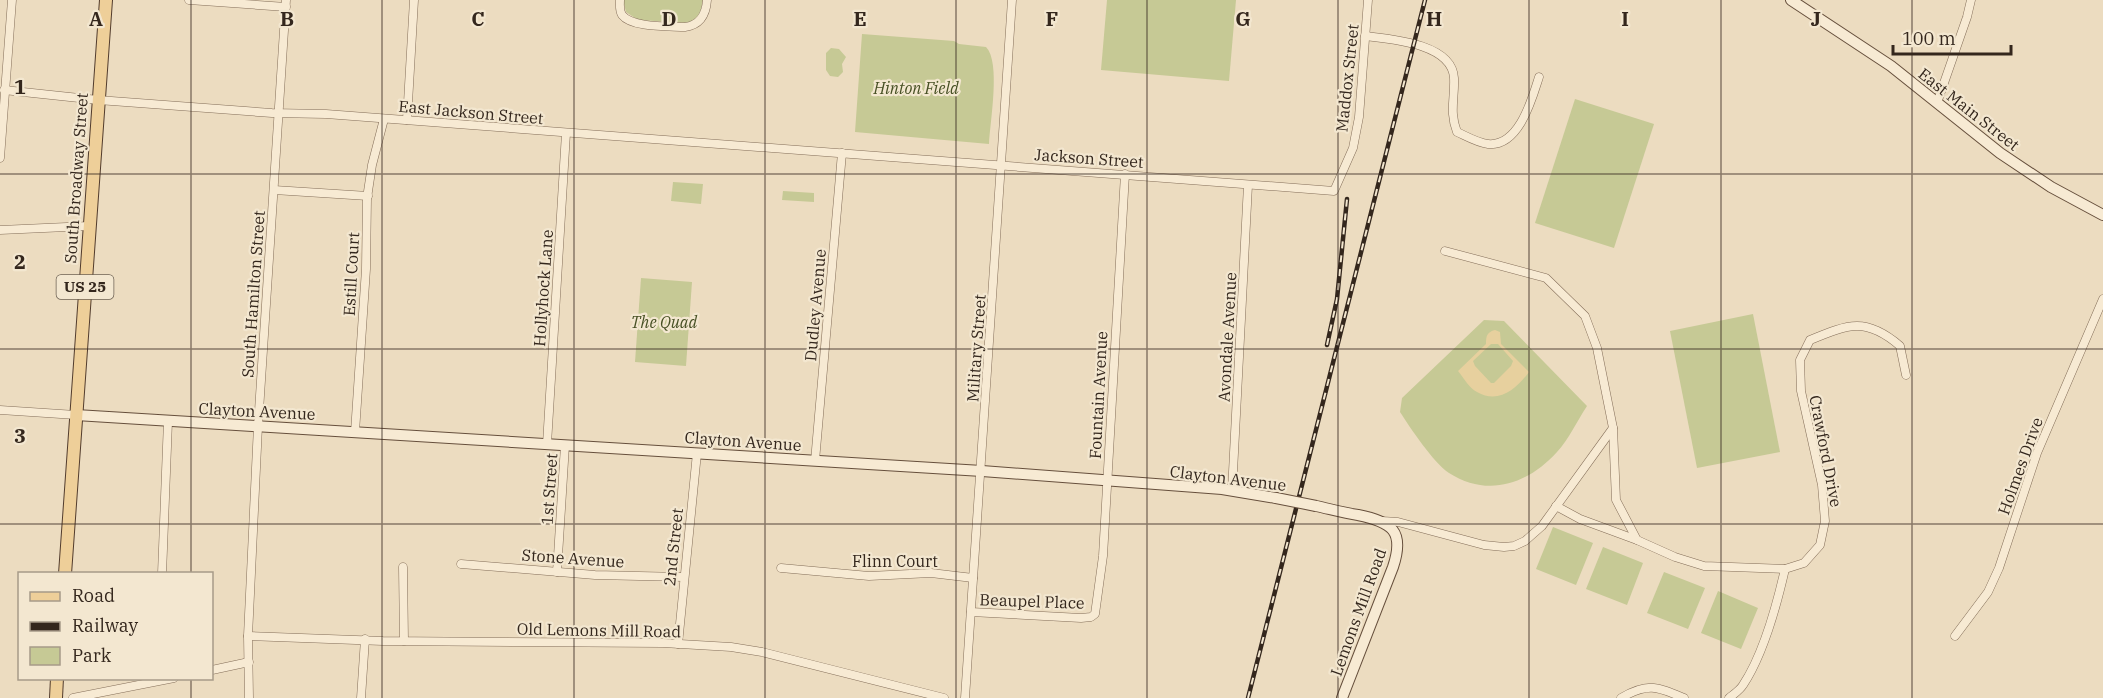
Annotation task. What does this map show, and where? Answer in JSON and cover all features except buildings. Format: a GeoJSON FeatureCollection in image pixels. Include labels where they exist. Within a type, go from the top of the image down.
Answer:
{"type":"FeatureCollection","features":[{"type":"Feature","properties":{"kind":"main road","name":"South Broadway Street"},"geometry":{"type":"LineString","coordinates":[[64,572],[106,0]]}},
{"type":"Feature","properties":{"kind":"main road"},"geometry":{"type":"LineString","coordinates":[[56,698],[57,680]]}},
{"type":"Feature","properties":{"kind":"street"},"geometry":{"type":"LineString","coordinates":[[0,158],[12,0]]}},
{"type":"Feature","properties":{"kind":"street"},"geometry":{"type":"LineString","coordinates":[[189,0],[286,3]]}},
{"type":"Feature","properties":{"kind":"street"},"geometry":{"type":"LineString","coordinates":[[407,120],[414,0]]}},
{"type":"Feature","properties":{"kind":"street"},"geometry":{"type":"LineString","coordinates":[[620,0],[620,11],[629,20],[641,24],[684,27],[700,21],[707,10],[707,0]]}},
{"type":"Feature","properties":{"kind":"street","name":"Military Street"},"geometry":{"type":"LineString","coordinates":[[965,698],[1012,0]]}},
{"type":"Feature","properties":{"kind":"street","name":"Maddox Street"},"geometry":{"type":"LineString","coordinates":[[1334,191],[1353,148],[1359,117],[1368,0]]}},
{"type":"Feature","properties":{"kind":"street","name":"East Main Street"},"geometry":{"type":"LineString","coordinates":[[1791,0],[1891,66],[2000,153],[2051,187],[2103,215]]}},
{"type":"Feature","properties":{"kind":"street"},"geometry":{"type":"LineString","coordinates":[[1937,103],[1971,0]]}},
{"type":"Feature","properties":{"kind":"street","name":"South Hamilton Street"},"geometry":{"type":"LineString","coordinates":[[249,698],[248,636],[258,426],[286,3]]}},
{"type":"Feature","properties":{"kind":"street"},"geometry":{"type":"LineString","coordinates":[[1365,36],[1414,43],[1440,55],[1452,67],[1454,77],[1452,118],[1457,132],[1489,144],[1503,141],[1517,129],[1528,109],[1539,77]]}},
{"type":"Feature","properties":{"kind":"street","name":"East Jackson Street"},"geometry":{"type":"LineString","coordinates":[[4,90],[98,100],[407,120],[842,153]]}},
{"type":"Feature","properties":{"kind":"street","name":"Estill Court"},"geometry":{"type":"LineString","coordinates":[[355,432],[366,269],[368,196],[372,165],[384,119]]}},
{"type":"Feature","properties":{"kind":"street","name":"Hollyhock Lane"},"geometry":{"type":"LineString","coordinates":[[547,444],[567,133]]}},
{"type":"Feature","properties":{"kind":"street","name":"Jackson Street"},"geometry":{"type":"LineString","coordinates":[[842,153],[1334,191]]}},
{"type":"Feature","properties":{"kind":"street","name":"Dudley Avenue"},"geometry":{"type":"LineString","coordinates":[[815,460],[842,153]]}},
{"type":"Feature","properties":{"kind":"street","name":"Fountain Avenue"},"geometry":{"type":"LineString","coordinates":[[1093,616],[1096,609],[1103,556],[1125,174]]}},
{"type":"Feature","properties":{"kind":"street","name":"Avondale Avenue"},"geometry":{"type":"LineString","coordinates":[[1232,491],[1248,185]]}},
{"type":"Feature","properties":{"kind":"street"},"geometry":{"type":"LineString","coordinates":[[274,190],[368,196]]}},
{"type":"Feature","properties":{"kind":"street"},"geometry":{"type":"LineString","coordinates":[[0,230],[89,226]]}},
{"type":"Feature","properties":{"kind":"street"},"geometry":{"type":"LineString","coordinates":[[1445,251],[1546,278],[1585,316],[1597,348],[1613,428],[1616,500],[1637,540]]}},
{"type":"Feature","properties":{"kind":"street","name":"Holmes Drive"},"geometry":{"type":"LineString","coordinates":[[1955,636],[1988,592],[1999,568],[2037,453],[2103,299]]}},
{"type":"Feature","properties":{"kind":"street","name":"Crawford Drive"},"geometry":{"type":"LineString","coordinates":[[1785,569],[1804,563],[1820,545],[1825,521],[1822,485],[1801,391],[1800,360],[1810,340],[1836,329],[1861,326],[1875,328],[1900,346],[1906,375]]}},
{"type":"Feature","properties":{"kind":"street"},"geometry":{"type":"LineString","coordinates":[[0,410],[76,415]]}},
{"type":"Feature","properties":{"kind":"street","name":"Clayton Avenue"},"geometry":{"type":"LineString","coordinates":[[76,415],[815,460],[1232,491],[1316,506],[1381,521]]}},
{"type":"Feature","properties":{"kind":"street"},"geometry":{"type":"LineString","coordinates":[[162,572],[168,421]]}},
{"type":"Feature","properties":{"kind":"street"},"geometry":{"type":"LineString","coordinates":[[1381,521],[1398,522],[1484,545],[1514,546],[1525,541],[1542,526],[1613,428]]}},
{"type":"Feature","properties":{"kind":"street","name":"1st Street"},"geometry":{"type":"LineString","coordinates":[[557,572],[565,445]]}},
{"type":"Feature","properties":{"kind":"street","name":"2nd Street"},"geometry":{"type":"LineString","coordinates":[[678,644],[697,453]]}},
{"type":"Feature","properties":{"kind":"street"},"geometry":{"type":"LineString","coordinates":[[1556,506],[1580,519],[1675,557],[1704,566],[1785,569],[1775,612],[1754,663],[1742,687],[1729,698]]}},
{"type":"Feature","properties":{"kind":"street","name":"Lemons Mill Road"},"geometry":{"type":"LineString","coordinates":[[1342,698],[1395,560],[1397,537],[1392,527],[1381,521]]}},
{"type":"Feature","properties":{"kind":"street","name":"Stone Avenue"},"geometry":{"type":"LineString","coordinates":[[461,564],[595,575],[683,577]]}},
{"type":"Feature","properties":{"kind":"street"},"geometry":{"type":"LineString","coordinates":[[403,567],[404,641]]}},
{"type":"Feature","properties":{"kind":"street","name":"Flinn Court"},"geometry":{"type":"LineString","coordinates":[[781,568],[869,576],[931,573],[973,578]]}},
{"type":"Feature","properties":{"kind":"street","name":"Beaupel Place"},"geometry":{"type":"LineString","coordinates":[[971,612],[1081,618],[1093,616]]}},
{"type":"Feature","properties":{"kind":"street","name":"Old Lemons Mill Road"},"geometry":{"type":"LineString","coordinates":[[248,636],[404,641],[678,644],[730,647],[762,652],[944,698]]}},
{"type":"Feature","properties":{"kind":"street"},"geometry":{"type":"LineString","coordinates":[[361,698],[365,639]]}},
{"type":"Feature","properties":{"kind":"street"},"geometry":{"type":"LineString","coordinates":[[213,670],[249,662]]}},
{"type":"Feature","properties":{"kind":"street"},"geometry":{"type":"LineString","coordinates":[[73,698],[157,680]]}},
{"type":"Feature","properties":{"kind":"street"},"geometry":{"type":"LineString","coordinates":[[1621,698],[1634,690],[1648,687],[1658,688],[1684,698]]}},
{"type":"Feature","properties":{"kind":"green space"},"geometry":{"type":"Polygon","coordinates":[[[623,0],[703,0],[700,15],[689,23],[638,20],[626,12],[623,0]]]}},
{"type":"Feature","properties":{"kind":"green space"},"geometry":{"type":"Polygon","coordinates":[[[1107,0],[1236,0],[1229,81],[1101,70],[1107,0]]]}},
{"type":"Feature","properties":{"kind":"green space","name":"Hinton Field"},"geometry":{"type":"Polygon","coordinates":[[[862,34],[954,41],[959,44],[986,47],[993,65],[994,78],[989,144],[855,132],[862,34]]]}},
{"type":"Feature","properties":{"kind":"green space"},"geometry":{"type":"Polygon","coordinates":[[[831,48],[839,49],[846,57],[842,64],[843,72],[838,77],[830,76],[826,70],[826,53],[831,48]]]}},
{"type":"Feature","properties":{"kind":"green space"},"geometry":{"type":"Polygon","coordinates":[[[1575,99],[1654,124],[1614,248],[1535,223],[1575,99]]]}},
{"type":"Feature","properties":{"kind":"green space"},"geometry":{"type":"Polygon","coordinates":[[[673,182],[703,184],[701,204],[671,201],[673,182]]]}},
{"type":"Feature","properties":{"kind":"green space"},"geometry":{"type":"Polygon","coordinates":[[[783,191],[814,193],[814,202],[782,200],[783,191]]]}},
{"type":"Feature","properties":{"kind":"green space","name":"The Quad"},"geometry":{"type":"Polygon","coordinates":[[[641,278],[692,282],[686,366],[635,362],[641,278]]]}},
{"type":"Feature","properties":{"kind":"green space"},"geometry":{"type":"Polygon","coordinates":[[[1753,314],[1780,452],[1697,468],[1670,331],[1753,314]]]}},
{"type":"Feature","properties":{"kind":"green space"},"geometry":{"type":"Polygon","coordinates":[[[1484,320],[1504,321],[1587,406],[1565,441],[1546,463],[1520,479],[1493,486],[1464,481],[1449,473],[1429,453],[1400,412],[1402,398],[1484,320]]]}},
{"type":"Feature","properties":{"kind":"green space"},"geometry":{"type":"Polygon","coordinates":[[[1553,527],[1593,543],[1576,585],[1536,569],[1553,527]]]}},
{"type":"Feature","properties":{"kind":"green space"},"geometry":{"type":"Polygon","coordinates":[[[1603,547],[1643,563],[1627,605],[1586,589],[1603,547]]]}},
{"type":"Feature","properties":{"kind":"green space"},"geometry":{"type":"Polygon","coordinates":[[[1664,572],[1705,588],[1688,629],[1647,613],[1664,572]]]}},
{"type":"Feature","properties":{"kind":"green space"},"geometry":{"type":"Polygon","coordinates":[[[1718,591],[1758,608],[1741,649],[1701,633],[1718,591]]]}},
{"type":"Feature","properties":{"kind":"sand"},"geometry":{"type":"Polygon","coordinates":[[[1495,330],[1500,332],[1501,344],[1529,372],[1513,389],[1493,397],[1485,396],[1474,390],[1458,371],[1486,344],[1488,335],[1495,330]],[[1491,344],[1473,361],[1491,383],[1494,383],[1511,366],[1513,361],[1498,344],[1491,344]]]}},
{"type":"Feature","properties":{"kind":"railway"},"geometry":{"type":"LineString","coordinates":[[1248,698],[1425,0]]}},
{"type":"Feature","properties":{"kind":"railway"},"geometry":{"type":"LineString","coordinates":[[1327,345],[1337,299],[1347,199]]}}]}
